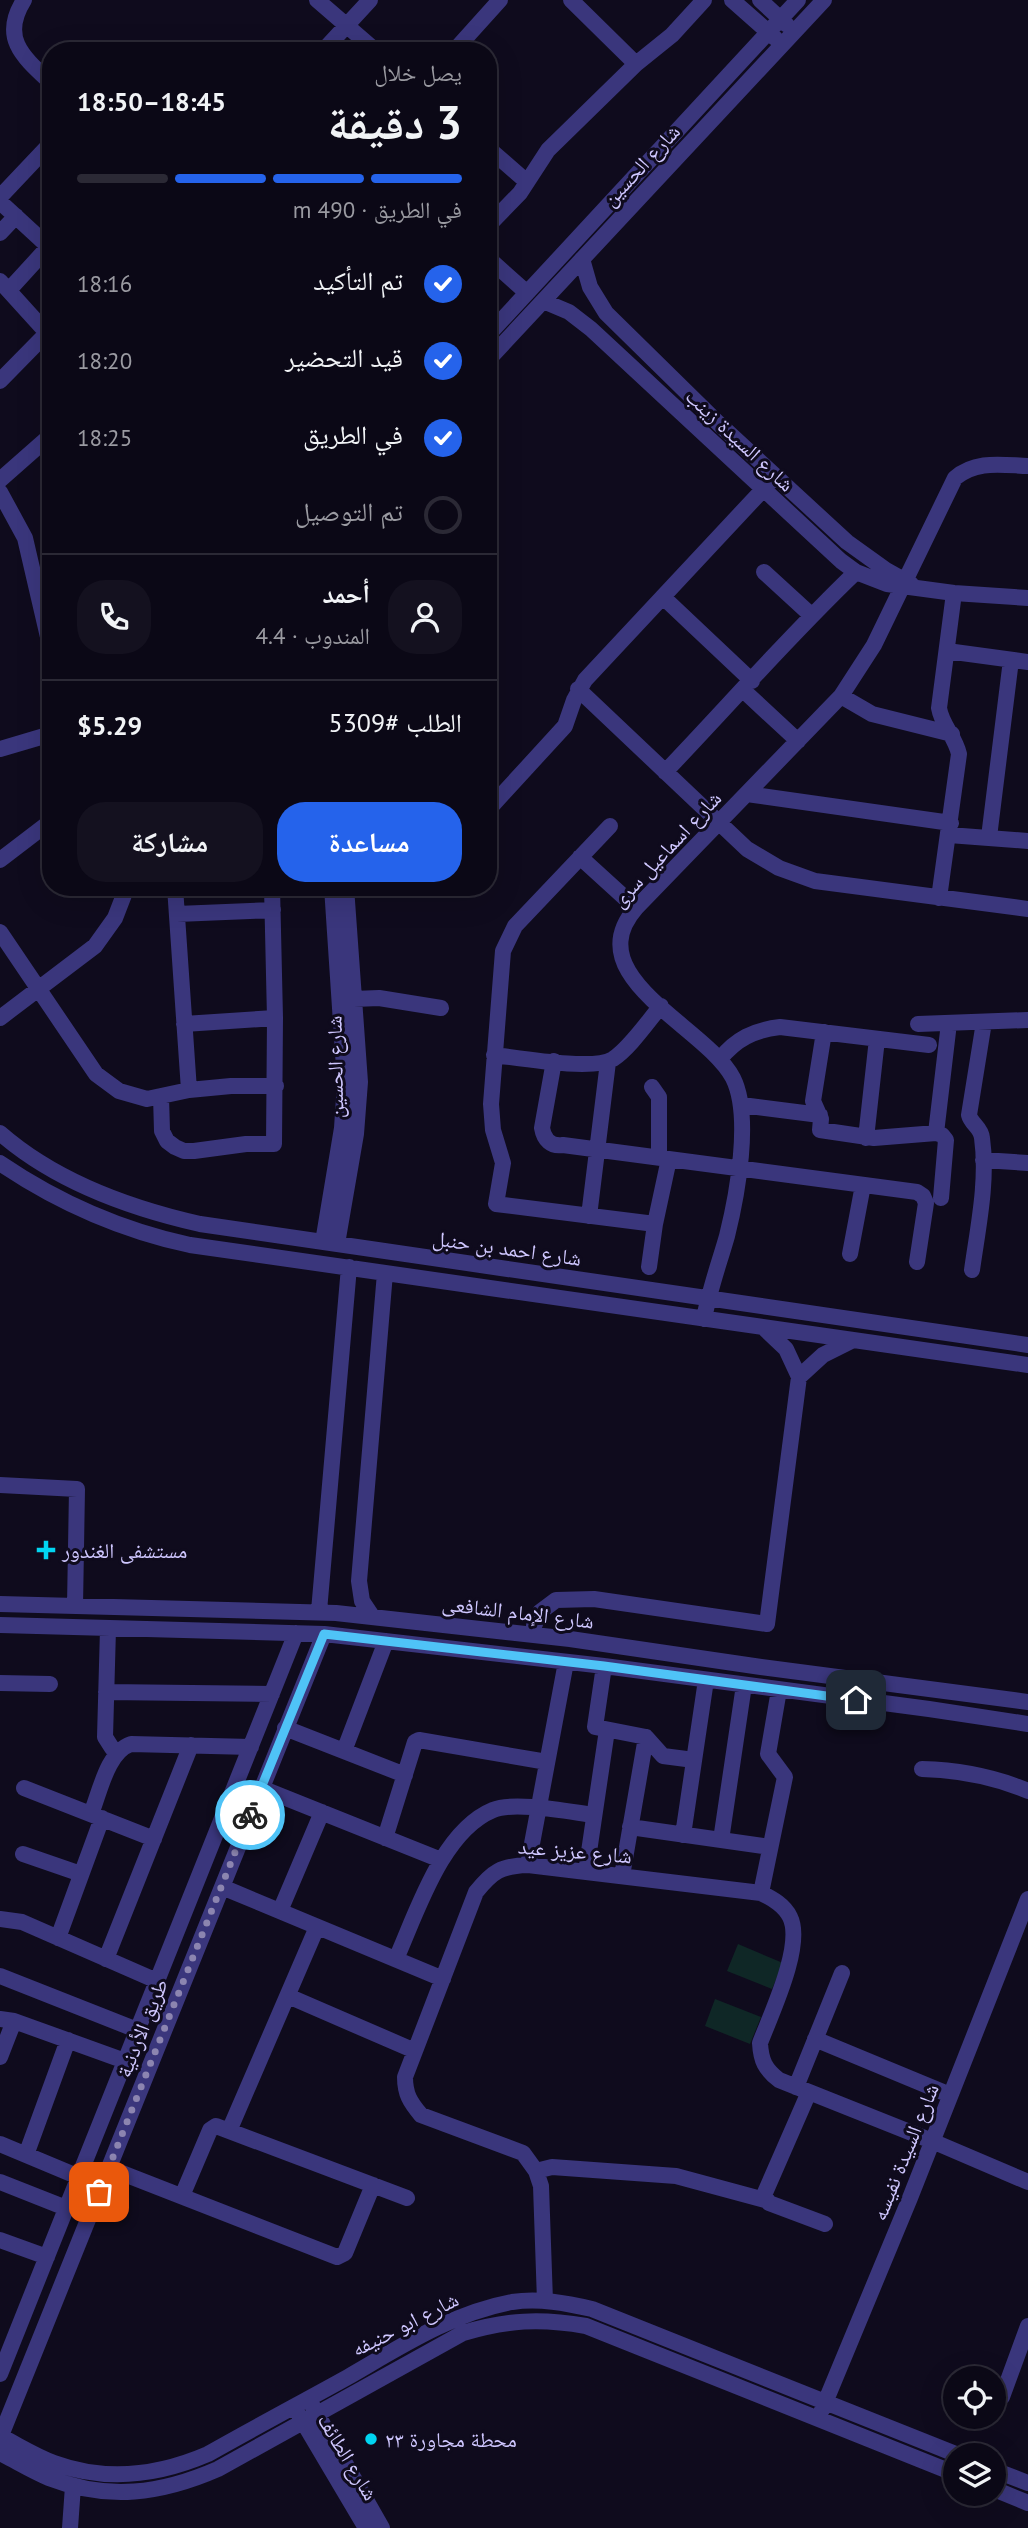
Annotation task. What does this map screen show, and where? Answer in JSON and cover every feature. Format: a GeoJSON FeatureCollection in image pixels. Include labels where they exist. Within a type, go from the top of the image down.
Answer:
{"type":"FeatureCollection","features":[{"type":"Feature","properties":{"kind":"street"},"geometry":{"type":"LineString","coordinates":[[24,0],[13,12],[9,22],[11,42],[16,51],[42,75]]}},
{"type":"Feature","properties":{"kind":"street"},"geometry":{"type":"LineString","coordinates":[[317,0],[365,42]]}},
{"type":"Feature","properties":{"kind":"street"},"geometry":{"type":"LineString","coordinates":[[331,42],[370,0]]}},
{"type":"Feature","properties":{"kind":"street"},"geometry":{"type":"LineString","coordinates":[[462,42],[500,0]]}},
{"type":"Feature","properties":{"kind":"street"},"geometry":{"type":"LineString","coordinates":[[571,0],[636,64]]}},
{"type":"Feature","properties":{"kind":"street"},"geometry":{"type":"LineString","coordinates":[[497,216],[527,182],[548,150],[636,64],[672,35],[704,0]]}},
{"type":"Feature","properties":{"kind":"street"},"geometry":{"type":"LineString","coordinates":[[733,0],[782,44]]}},
{"type":"Feature","properties":{"kind":"street"},"geometry":{"type":"LineString","coordinates":[[760,0],[794,32]]}},
{"type":"Feature","properties":{"kind":"street","name":"شارع الحسين"},"geometry":{"type":"LineString","coordinates":[[497,325],[798,0]]}},
{"type":"Feature","properties":{"kind":"street","name":"شارع الحسين"},"geometry":{"type":"LineString","coordinates":[[497,350],[824,0]]}},
{"type":"Feature","properties":{"kind":"street"},"geometry":{"type":"LineString","coordinates":[[42,153],[0,200],[42,238]]}},
{"type":"Feature","properties":{"kind":"street"},"geometry":{"type":"LineString","coordinates":[[497,156],[527,182]]}},
{"type":"Feature","properties":{"kind":"street"},"geometry":{"type":"LineString","coordinates":[[0,233],[16,216]]}},
{"type":"Feature","properties":{"kind":"street"},"geometry":{"type":"LineString","coordinates":[[42,252],[5,286],[42,330]]}},
{"type":"Feature","properties":{"kind":"street","name":"شارع السيدة زينب"},"geometry":{"type":"LineString","coordinates":[[582,259],[590,288],[606,313],[847,542],[909,586]]}},
{"type":"Feature","properties":{"kind":"street"},"geometry":{"type":"LineString","coordinates":[[497,266],[526,292]]}},
{"type":"Feature","properties":{"kind":"street","name":"شارع السيدة زينب"},"geometry":{"type":"LineString","coordinates":[[543,300],[569,312],[591,329],[763,490],[856,572],[887,584],[954,593],[1028,598]]}},
{"type":"Feature","properties":{"kind":"street"},"geometry":{"type":"LineString","coordinates":[[0,381],[42,342]]}},
{"type":"Feature","properties":{"kind":"street"},"geometry":{"type":"LineString","coordinates":[[0,480],[42,445]]}},
{"type":"Feature","properties":{"kind":"street","name":"شارع اسماعيل سرى"},"geometry":{"type":"LineString","coordinates":[[704,1319],[707,1298],[727,1234],[739,1168],[742,1105],[734,1080],[720,1059],[629,975],[620,952],[621,934],[636,908],[841,696],[909,586],[955,478],[964,470],[975,466],[1028,466]]}},
{"type":"Feature","properties":{"kind":"street"},"geometry":{"type":"LineString","coordinates":[[497,800],[565,726],[578,689],[776,476]]}},
{"type":"Feature","properties":{"kind":"street"},"geometry":{"type":"LineString","coordinates":[[0,492],[25,538],[42,610]]}},
{"type":"Feature","properties":{"kind":"street"},"geometry":{"type":"LineString","coordinates":[[764,572],[811,615]]}},
{"type":"Feature","properties":{"kind":"street"},"geometry":{"type":"LineString","coordinates":[[665,772],[811,615],[856,572]]}},
{"type":"Feature","properties":{"kind":"street"},"geometry":{"type":"LineString","coordinates":[[939,898],[959,754],[952,734],[941,718],[939,708],[954,593]]}},
{"type":"Feature","properties":{"kind":"street"},"geometry":{"type":"LineString","coordinates":[[663,597],[798,741]]}},
{"type":"Feature","properties":{"kind":"street"},"geometry":{"type":"LineString","coordinates":[[947,651],[1020,661],[989,837]]}},
{"type":"Feature","properties":{"kind":"street"},"geometry":{"type":"LineString","coordinates":[[578,689],[747,849],[779,868],[815,881],[1028,909]]}},
{"type":"Feature","properties":{"kind":"street"},"geometry":{"type":"LineString","coordinates":[[841,696],[872,713],[952,734]]}},
{"type":"Feature","properties":{"kind":"street"},"geometry":{"type":"LineString","coordinates":[[0,749],[42,737]]}},
{"type":"Feature","properties":{"kind":"street"},"geometry":{"type":"LineString","coordinates":[[747,794],[989,837],[1028,841]]}},
{"type":"Feature","properties":{"kind":"street"},"geometry":{"type":"LineString","coordinates":[[610,826],[515,926],[503,951],[491,1117],[503,1163],[496,1204],[655,1224]]}},
{"type":"Feature","properties":{"kind":"street"},"geometry":{"type":"LineString","coordinates":[[0,860],[42,828]]}},
{"type":"Feature","properties":{"kind":"street"},"geometry":{"type":"LineString","coordinates":[[580,857],[636,908]]}},
{"type":"Feature","properties":{"kind":"street"},"geometry":{"type":"LineString","coordinates":[[0,1018],[88,952],[102,938],[115,918],[124,896]]}},
{"type":"Feature","properties":{"kind":"street"},"geometry":{"type":"LineString","coordinates":[[176,896],[188,1090]]}},
{"type":"Feature","properties":{"kind":"street"},"geometry":{"type":"LineString","coordinates":[[160,1096],[162,1131],[167,1140],[184,1151],[246,1144],[274,1144],[276,1086],[272,896]]}},
{"type":"Feature","properties":{"kind":"street","name":"شارع الحسين"},"geometry":{"type":"LineString","coordinates":[[330,1243],[356,1134],[359,1107],[333,896]]}},
{"type":"Feature","properties":{"kind":"street","name":"شارع الحسين"},"geometry":{"type":"LineString","coordinates":[[347,896],[354,999],[352,1067]]}},
{"type":"Feature","properties":{"kind":"street"},"geometry":{"type":"LineString","coordinates":[[177,914],[273,910]]}},
{"type":"Feature","properties":{"kind":"street"},"geometry":{"type":"LineString","coordinates":[[0,932],[78,1049],[107,1084],[132,1096],[147,1099],[188,1090],[276,1086]]}},
{"type":"Feature","properties":{"kind":"street"},"geometry":{"type":"LineString","coordinates":[[354,999],[379,998],[441,1007]]}},
{"type":"Feature","properties":{"kind":"street"},"geometry":{"type":"LineString","coordinates":[[494,1055],[597,1064],[608,1062],[617,1057],[661,1006]]}},
{"type":"Feature","properties":{"kind":"street"},"geometry":{"type":"LineString","coordinates":[[184,1024],[275,1018]]}},
{"type":"Feature","properties":{"kind":"street"},"geometry":{"type":"LineString","coordinates":[[918,1024],[1028,1020]]}},
{"type":"Feature","properties":{"kind":"street"},"geometry":{"type":"LineString","coordinates":[[972,1270],[982,1201],[983,1160],[982,1135],[969,1115],[984,1022]]}},
{"type":"Feature","properties":{"kind":"street"},"geometry":{"type":"LineString","coordinates":[[936,1133],[949,1023]]}},
{"type":"Feature","properties":{"kind":"street"},"geometry":{"type":"LineString","coordinates":[[720,1059],[744,1036],[761,1029],[780,1027],[929,1045]]}},
{"type":"Feature","properties":{"kind":"street"},"geometry":{"type":"LineString","coordinates":[[824,1032],[813,1101],[820,1115],[820,1130],[866,1138],[936,1133],[942,1135],[946,1140],[941,1198]]}},
{"type":"Feature","properties":{"kind":"street"},"geometry":{"type":"LineString","coordinates":[[866,1138],[877,1039]]}},
{"type":"Feature","properties":{"kind":"street"},"geometry":{"type":"LineString","coordinates":[[554,1061],[542,1128],[543,1136],[556,1146],[917,1192],[923,1196],[925,1206],[917,1262]]}},
{"type":"Feature","properties":{"kind":"street"},"geometry":{"type":"LineString","coordinates":[[589,1216],[608,1062]]}},
{"type":"Feature","properties":{"kind":"street"},"geometry":{"type":"LineString","coordinates":[[649,1267],[664,1158],[659,1097],[652,1087]]}},
{"type":"Feature","properties":{"kind":"street"},"geometry":{"type":"LineString","coordinates":[[742,1105],[820,1115]]}},
{"type":"Feature","properties":{"kind":"street","name":"شارع احمد بن حنبل"},"geometry":{"type":"LineString","coordinates":[[0,1133],[33,1158],[84,1186],[138,1208],[200,1224],[1028,1345]]}},
{"type":"Feature","properties":{"kind":"street"},"geometry":{"type":"LineString","coordinates":[[983,1160],[1028,1163]]}},
{"type":"Feature","properties":{"kind":"street","name":"شارع احمد بن حنبل"},"geometry":{"type":"LineString","coordinates":[[0,1163],[72,1206],[130,1229],[190,1245],[1028,1365]]}},
{"type":"Feature","properties":{"kind":"street"},"geometry":{"type":"LineString","coordinates":[[850,1254],[863,1185]]}},
{"type":"Feature","properties":{"kind":"street"},"geometry":{"type":"LineString","coordinates":[[130,1229],[138,1208]]}},
{"type":"Feature","properties":{"kind":"street"},"geometry":{"type":"LineString","coordinates":[[319,1611],[349,1267]]}},
{"type":"Feature","properties":{"kind":"street"},"geometry":{"type":"LineString","coordinates":[[372,1616],[362,1601],[359,1581],[385,1273]]}},
{"type":"Feature","properties":{"kind":"street"},"geometry":{"type":"LineString","coordinates":[[534,1635],[540,1612],[556,1600],[594,1599],[766,1624],[799,1377],[786,1349],[763,1328]]}},
{"type":"Feature","properties":{"kind":"street"},"geometry":{"type":"LineString","coordinates":[[799,1377],[823,1354],[852,1340]]}},
{"type":"Feature","properties":{"kind":"street"},"geometry":{"type":"LineString","coordinates":[[0,1485],[78,1489],[75,1606]]}},
{"type":"Feature","properties":{"kind":"street","name":"شارع الإمام الشافعى"},"geometry":{"type":"LineString","coordinates":[[0,1604],[319,1611],[372,1616],[534,1635],[1028,1702]]}},
{"type":"Feature","properties":{"kind":"street","name":"شارع الإمام الشافعى"},"geometry":{"type":"LineString","coordinates":[[0,1625],[324,1634],[604,1666],[1028,1724]]}},
{"type":"Feature","properties":{"kind":"street"},"geometry":{"type":"LineString","coordinates":[[108,1629],[105,1737],[117,1751]]}},
{"type":"Feature","properties":{"kind":"street","name":"طريق الأردنية"},"geometry":{"type":"LineString","coordinates":[[0,2374],[296,1633]]}},
{"type":"Feature","properties":{"kind":"street","name":"طريق الأردنية"},"geometry":{"type":"LineString","coordinates":[[0,2437],[324,1634]]}},
{"type":"Feature","properties":{"kind":"street"},"geometry":{"type":"LineString","coordinates":[[344,1751],[386,1641]]}},
{"type":"Feature","properties":{"kind":"street"},"geometry":{"type":"LineString","coordinates":[[528,1864],[566,1662]]}},
{"type":"Feature","properties":{"kind":"street"},"geometry":{"type":"LineString","coordinates":[[725,1682],[727,1662]]}},
{"type":"Feature","properties":{"kind":"street"},"geometry":{"type":"LineString","coordinates":[[604,1666],[594,1724],[597,1729],[646,1737],[663,1756],[694,1760]]}},
{"type":"Feature","properties":{"kind":"street"},"geometry":{"type":"LineString","coordinates":[[683,1835],[706,1680]]}},
{"type":"Feature","properties":{"kind":"street"},"geometry":{"type":"LineString","coordinates":[[0,1683],[50,1685]]}},
{"type":"Feature","properties":{"kind":"street"},"geometry":{"type":"LineString","coordinates":[[721,1840],[744,1685]]}},
{"type":"Feature","properties":{"kind":"street"},"geometry":{"type":"LineString","coordinates":[[779,1690],[768,1754],[785,1777],[761,1893],[778,1902],[790,1916],[795,1935],[792,1954],[760,2043],[761,2058],[768,2071],[779,2080],[1028,2182]]}},
{"type":"Feature","properties":{"kind":"street"},"geometry":{"type":"LineString","coordinates":[[106,1692],[272,1694]]}},
{"type":"Feature","properties":{"kind":"street"},"geometry":{"type":"LineString","coordinates":[[285,1728],[405,1775]]}},
{"type":"Feature","properties":{"kind":"street"},"geometry":{"type":"LineString","coordinates":[[586,1872],[607,1730]]}},
{"type":"Feature","properties":{"kind":"street"},"geometry":{"type":"LineString","coordinates":[[622,1876],[646,1737]]}},
{"type":"Feature","properties":{"kind":"street"},"geometry":{"type":"LineString","coordinates":[[385,1838],[415,1742],[419,1740],[547,1762]]}},
{"type":"Feature","properties":{"kind":"street"},"geometry":{"type":"LineString","coordinates":[[58,1938],[81,1874],[117,1751],[131,1744],[251,1747]]}},
{"type":"Feature","properties":{"kind":"street"},"geometry":{"type":"LineString","coordinates":[[106,1959],[191,1745]]}},
{"type":"Feature","properties":{"kind":"street"},"geometry":{"type":"LineString","coordinates":[[922,1769],[976,1773],[1028,1791]]}},
{"type":"Feature","properties":{"kind":"street"},"geometry":{"type":"LineString","coordinates":[[24,1788],[154,1839]]}},
{"type":"Feature","properties":{"kind":"street"},"geometry":{"type":"LineString","coordinates":[[261,1788],[441,1860]]}},
{"type":"Feature","properties":{"kind":"street"},"geometry":{"type":"LineString","coordinates":[[396,1959],[441,1860],[464,1830],[495,1809],[538,1807],[594,1815]]}},
{"type":"Feature","properties":{"kind":"street"},"geometry":{"type":"LineString","coordinates":[[280,1911],[322,1812]]}},
{"type":"Feature","properties":{"kind":"street"},"geometry":{"type":"LineString","coordinates":[[631,1827],[770,1847]]}},
{"type":"Feature","properties":{"kind":"street"},"geometry":{"type":"LineString","coordinates":[[23,1854],[81,1874]]}},
{"type":"Feature","properties":{"kind":"street","name":"شارع عزيز عيد"},"geometry":{"type":"LineString","coordinates":[[537,2171],[523,2153],[421,2115],[409,2101],[405,2090],[405,2077],[476,1892],[489,1875],[507,1866],[528,1864],[761,1893]]}},
{"type":"Feature","properties":{"kind":"street"},"geometry":{"type":"LineString","coordinates":[[222,1887],[443,1979]]}},
{"type":"Feature","properties":{"kind":"street","name":"شارع السيدة نفيسه"},"geometry":{"type":"LineString","coordinates":[[818,2419],[1026,1909]]}},
{"type":"Feature","properties":{"kind":"street"},"geometry":{"type":"LineString","coordinates":[[0,1919],[22,1922],[157,1981]]}},
{"type":"Feature","properties":{"kind":"street"},"geometry":{"type":"LineString","coordinates":[[229,2132],[317,1927]]}},
{"type":"Feature","properties":{"kind":"street"},"geometry":{"type":"LineString","coordinates":[[765,2200],[764,2195],[803,2089],[815,2039],[842,1973]]}},
{"type":"Feature","properties":{"kind":"street"},"geometry":{"type":"LineString","coordinates":[[0,1976],[137,2030]]}},
{"type":"Feature","properties":{"kind":"street"},"geometry":{"type":"LineString","coordinates":[[288,1996],[415,2051]]}},
{"type":"Feature","properties":{"kind":"street"},"geometry":{"type":"LineString","coordinates":[[0,2057],[7,2020],[125,2061]]}},
{"type":"Feature","properties":{"kind":"street"},"geometry":{"type":"LineString","coordinates":[[815,2039],[950,2095]]}},
{"type":"Feature","properties":{"kind":"street"},"geometry":{"type":"LineString","coordinates":[[26,2155],[68,2040]]}},
{"type":"Feature","properties":{"kind":"street"},"geometry":{"type":"LineString","coordinates":[[182,2196],[210,2130],[216,2126],[407,2198]]}},
{"type":"Feature","properties":{"kind":"street"},"geometry":{"type":"LineString","coordinates":[[0,2144],[79,2177]]}},
{"type":"Feature","properties":{"kind":"street"},"geometry":{"type":"LineString","coordinates":[[545,2301],[541,2186],[537,2171],[552,2167],[676,2176],[765,2200],[825,2224]]}},
{"type":"Feature","properties":{"kind":"street"},"geometry":{"type":"LineString","coordinates":[[109,2168],[340,2257],[345,2253],[373,2185]]}},
{"type":"Feature","properties":{"kind":"street"},"geometry":{"type":"LineString","coordinates":[[0,2182],[66,2208]]}},
{"type":"Feature","properties":{"kind":"street"},"geometry":{"type":"LineString","coordinates":[[0,2240],[47,2256]]}},
{"type":"Feature","properties":{"kind":"street","name":"شارع ابو حنيفه"},"geometry":{"type":"LineString","coordinates":[[0,2437],[52,2462],[77,2470],[104,2475],[157,2472],[208,2454],[458,2318],[515,2302],[545,2301],[592,2309],[943,2449]]}},
{"type":"Feature","properties":{"kind":"street","name":"شارع ابو حنيفه"},"geometry":{"type":"LineString","coordinates":[[0,2453],[47,2477],[103,2492],[132,2493],[172,2487],[218,2469],[463,2333],[493,2324],[524,2320],[586,2326],[943,2469]]}},
{"type":"Feature","properties":{"kind":"street"},"geometry":{"type":"LineString","coordinates":[[1006,2389],[1024,2352],[1028,2326]]}},
{"type":"Feature","properties":{"kind":"street","name":"شارع الطائف"},"geometry":{"type":"LineString","coordinates":[[301,2403],[382,2528]]}},
{"type":"Feature","properties":{"kind":"street","name":"شارع الطائف"},"geometry":{"type":"LineString","coordinates":[[310,2418],[366,2528]]}},
{"type":"Feature","properties":{"kind":"street"},"geometry":{"type":"LineString","coordinates":[[1006,2475],[1028,2483]]}},
{"type":"Feature","properties":{"kind":"street"},"geometry":{"type":"LineString","coordinates":[[70,2528],[73,2486]]}},
{"type":"Feature","properties":{"kind":"street"},"geometry":{"type":"LineString","coordinates":[[1006,2494],[1028,2503]]}},
{"type":"Feature","properties":{"kind":"green space"},"geometry":{"type":"Polygon","coordinates":[[[738,1944],[783,1963],[772,1989],[727,1971],[738,1944]]]}},
{"type":"Feature","properties":{"kind":"green space"},"geometry":{"type":"Polygon","coordinates":[[[715,1999],[761,2017],[750,2044],[705,2026],[715,1999]]]}},
{"type":"Feature","properties":{"kind":"way so far"},"geometry":{"type":"LineString","coordinates":[[99,2192],[250,1815]]}},
{"type":"Feature","properties":{"kind":"place","name":"مستشفى الغندور"},"geometry":{"type":"Point","coordinates":[46,1550]}},
{"type":"Feature","properties":{"kind":"place","name":"محطة مجاورة ٢٣"},"geometry":{"type":"Point","coordinates":[371,2439]}},
{"type":"Feature","properties":{"kind":"route"},"geometry":{"type":"LineString","coordinates":[[250,1815],[324,1634],[604,1666],[856,1700]]}}]}
